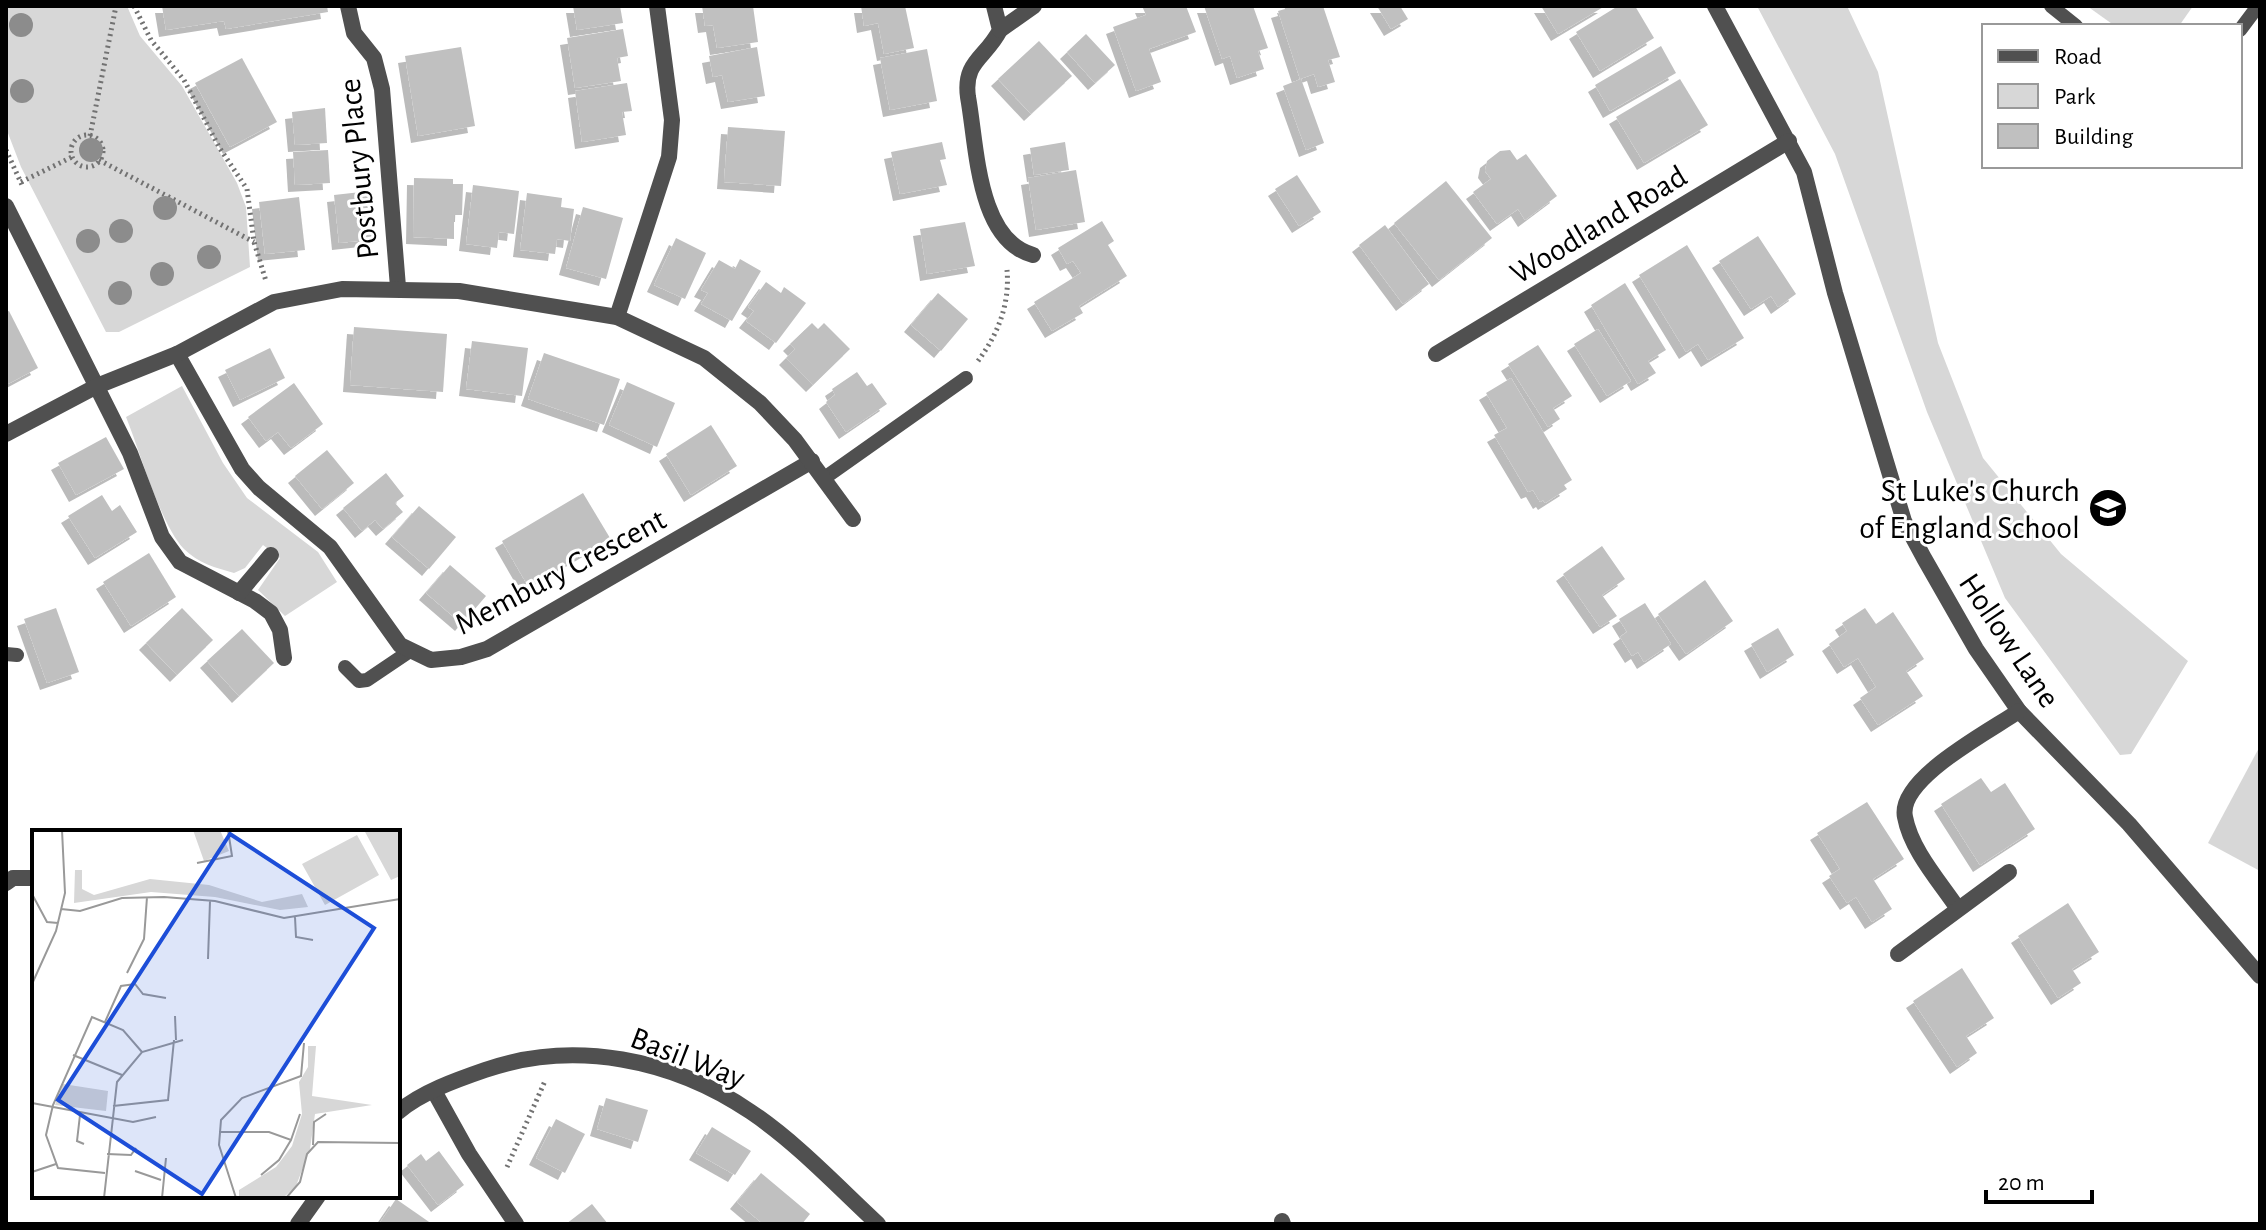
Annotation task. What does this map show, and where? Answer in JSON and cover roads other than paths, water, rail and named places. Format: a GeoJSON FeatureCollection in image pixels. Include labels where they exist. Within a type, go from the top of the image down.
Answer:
{"type":"FeatureCollection","features":[{"type":"Feature","properties":{"kind":"street","name":"Postbury Place"},"geometry":{"type":"LineString","coordinates":[[348,6],[354,33],[374,58],[382,89],[398,287]]}},
{"type":"Feature","properties":{"kind":"street"},"geometry":{"type":"LineString","coordinates":[[617,317],[669,157],[672,120],[657,6]]}},
{"type":"Feature","properties":{"kind":"street"},"geometry":{"type":"LineString","coordinates":[[994,6],[1000,30]]}},
{"type":"Feature","properties":{"kind":"street"},"geometry":{"type":"LineString","coordinates":[[1033,255],[1007,243],[987,209],[966,79],[973,63],[1000,30],[1034,6]]}},
{"type":"Feature","properties":{"kind":"street","name":"Hollow Lane"},"geometry":{"type":"LineString","coordinates":[[1715,6],[1789,141],[1815,205],[1835,293],[1904,521],[1976,649],[2019,711],[2129,824],[2260,976]]}},
{"type":"Feature","properties":{"kind":"street","name":"Woodland Road"},"geometry":{"type":"LineString","coordinates":[[1436,354],[1789,141]]}},
{"type":"Feature","properties":{"kind":"street"},"geometry":{"type":"LineString","coordinates":[[6,206],[130,453],[162,537],[180,562],[271,613],[280,630],[284,658]]}},
{"type":"Feature","properties":{"kind":"street"},"geometry":{"type":"LineString","coordinates":[[6,434],[97,386],[177,354],[274,302],[342,289],[398,287],[459,291],[617,317],[704,358],[735,380],[812,461],[853,519]]}},
{"type":"Feature","properties":{"kind":"street"},"geometry":{"type":"LineString","coordinates":[[177,354],[242,469],[259,488],[330,547],[389,631],[410,651]]}},
{"type":"Feature","properties":{"kind":"street","name":"Membury Crescent"},"geometry":{"type":"LineString","coordinates":[[410,651],[431,660],[473,655],[487,649],[768,490],[812,461]]}},
{"type":"Feature","properties":{"kind":"street"},"geometry":{"type":"LineString","coordinates":[[239,593],[271,555]]}},
{"type":"Feature","properties":{"kind":"street"},"geometry":{"type":"LineString","coordinates":[[1958,909],[1915,843],[1904,816],[1906,797],[1924,776],[2019,711]]}},
{"type":"Feature","properties":{"kind":"street"},"geometry":{"type":"LineString","coordinates":[[1898,954],[2009,872]]}},
{"type":"Feature","properties":{"kind":"street"},"geometry":{"type":"LineString","coordinates":[[6,883],[13,878],[32,878]]}},
{"type":"Feature","properties":{"kind":"street","name":"Basil Way"},"geometry":{"type":"LineString","coordinates":[[400,1111],[434,1091],[518,1058],[616,1056],[662,1069],[726,1097],[772,1128],[878,1224]]}},
{"type":"Feature","properties":{"kind":"street"},"geometry":{"type":"LineString","coordinates":[[434,1091],[516,1224]]}},
{"type":"Feature","properties":{"kind":"street"},"geometry":{"type":"LineString","coordinates":[[298,1224],[317,1198]]}},
{"type":"Feature","properties":{"kind":"lane"},"geometry":{"type":"LineString","coordinates":[[2051,6],[2074,24]]}},
{"type":"Feature","properties":{"kind":"lane"},"geometry":{"type":"LineString","coordinates":[[2242,27],[2258,6]]}},
{"type":"Feature","properties":{"kind":"lane"},"geometry":{"type":"LineString","coordinates":[[823,479],[966,378]]}},
{"type":"Feature","properties":{"kind":"lane"},"geometry":{"type":"LineString","coordinates":[[345,667],[359,681],[367,680],[410,651]]}},
{"type":"Feature","properties":{"kind":"place","name":"St Luke's Church of England School"},"geometry":{"type":"Point","coordinates":[2108,508]}}]}
